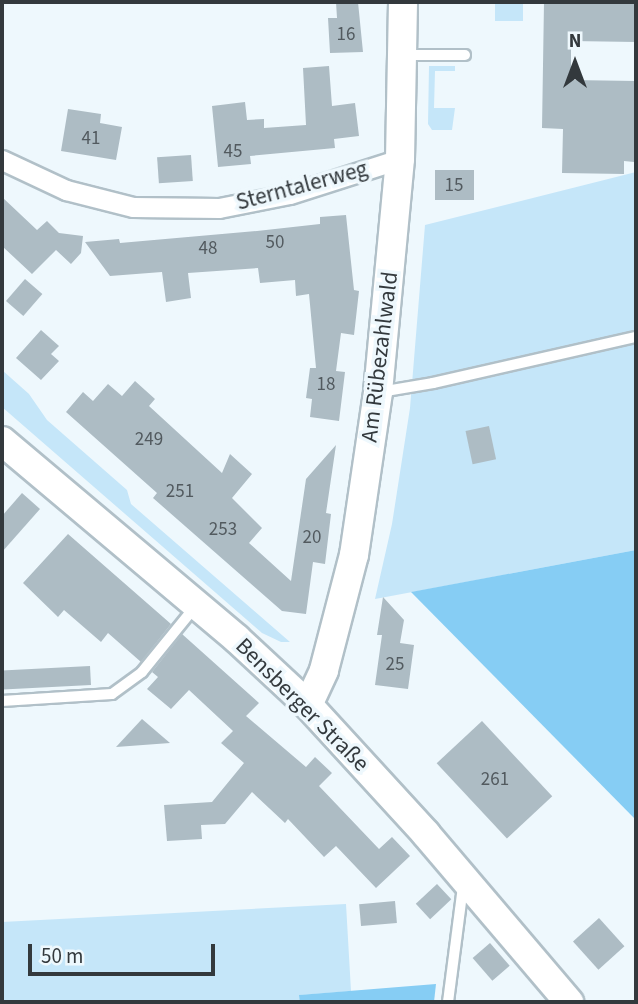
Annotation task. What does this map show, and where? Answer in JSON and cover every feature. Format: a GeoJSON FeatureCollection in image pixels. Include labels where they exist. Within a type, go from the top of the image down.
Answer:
{"type":"FeatureCollection","features":[{"type":"Feature","properties":{"kind":"main road","name":"Am Rübezahlwald"},"geometry":{"type":"LineString","coordinates":[[308,705],[324,670],[354,555],[378,392],[400,159],[403,2]]}},
{"type":"Feature","properties":{"kind":"main road","name":"Bensberger Straße"},"geometry":{"type":"LineString","coordinates":[[2,441],[197,605],[308,705],[464,878],[569,1002]]}},
{"type":"Feature","properties":{"kind":"street","name":"Sterntalerweg"},"geometry":{"type":"LineString","coordinates":[[2,160],[66,190],[133,207],[219,208],[290,194],[400,159]]}},
{"type":"Feature","properties":{"kind":"lane"},"geometry":{"type":"LineString","coordinates":[[403,55],[465,55]]}},
{"type":"Feature","properties":{"kind":"lane"},"geometry":{"type":"LineString","coordinates":[[378,392],[433,383],[636,337]]}},
{"type":"Feature","properties":{"kind":"lane"},"geometry":{"type":"LineString","coordinates":[[2,701],[112,694],[142,672],[197,605]]}},
{"type":"Feature","properties":{"kind":"lane"},"geometry":{"type":"LineString","coordinates":[[449,1002],[464,878]]}},
{"type":"Feature","properties":{"kind":"shaded area"},"geometry":{"type":"Polygon","coordinates":[[[495,2],[523,2],[523,21],[495,21],[495,2]]]}},
{"type":"Feature","properties":{"kind":"shaded area"},"geometry":{"type":"Polygon","coordinates":[[[429,66],[455,66],[455,71],[435,71],[434,108],[455,108],[452,130],[432,130],[428,124],[429,66]]]}},
{"type":"Feature","properties":{"kind":"shaded area"},"geometry":{"type":"Polygon","coordinates":[[[636,172],[636,550],[375,599],[392,524],[410,408],[425,225],[636,172]]]}},
{"type":"Feature","properties":{"kind":"shaded area"},"geometry":{"type":"Polygon","coordinates":[[[2,370],[29,394],[47,420],[127,490],[131,504],[290,642],[281,642],[262,633],[2,407],[2,370]]]}},
{"type":"Feature","properties":{"kind":"shaded area"},"geometry":{"type":"Polygon","coordinates":[[[636,550],[636,820],[411,592],[636,550]]]}},
{"type":"Feature","properties":{"kind":"shaded area"},"geometry":{"type":"Polygon","coordinates":[[[346,904],[351,991],[300,995],[300,1002],[2,1002],[2,922],[346,904]]]}},
{"type":"Feature","properties":{"kind":"shaded area"},"geometry":{"type":"Polygon","coordinates":[[[436,984],[434,1002],[300,1002],[299,995],[436,984]]]}},
{"type":"Feature","properties":{"kind":"building"},"geometry":{"type":"Polygon","coordinates":[[[336,2],[358,2],[363,52],[330,53],[328,18],[337,18],[336,2]]]}},
{"type":"Feature","properties":{"kind":"building"},"geometry":{"type":"Polygon","coordinates":[[[544,2],[636,2],[636,42],[571,41],[571,80],[636,81],[636,152],[634,162],[624,161],[624,174],[562,173],[563,129],[542,128],[544,2]]]}},
{"type":"Feature","properties":{"kind":"building"},"geometry":{"type":"Polygon","coordinates":[[[329,66],[332,106],[355,103],[359,136],[334,139],[335,148],[250,156],[251,164],[218,167],[212,106],[245,102],[247,120],[264,119],[264,128],[306,125],[303,68],[329,66]]]}},
{"type":"Feature","properties":{"kind":"building"},"geometry":{"type":"Polygon","coordinates":[[[68,109],[101,114],[100,123],[122,127],[116,160],[61,151],[68,109]]]}},
{"type":"Feature","properties":{"kind":"building"},"geometry":{"type":"Polygon","coordinates":[[[191,155],[193,181],[159,183],[157,157],[191,155]]]}},
{"type":"Feature","properties":{"kind":"building"},"geometry":{"type":"Polygon","coordinates":[[[435,170],[474,170],[474,200],[435,200],[435,170]]]}},
{"type":"Feature","properties":{"kind":"building"},"geometry":{"type":"Polygon","coordinates":[[[2,197],[37,230],[47,221],[59,233],[83,236],[81,253],[71,264],[56,250],[32,274],[2,246],[2,197]]]}},
{"type":"Feature","properties":{"kind":"building"},"geometry":{"type":"Polygon","coordinates":[[[346,215],[354,290],[359,291],[354,335],[341,333],[336,371],[345,372],[339,421],[310,417],[312,399],[306,398],[310,368],[316,368],[309,294],[296,296],[295,280],[260,283],[258,268],[188,273],[191,298],[166,302],[162,272],[110,276],[85,242],[119,239],[120,243],[257,231],[320,224],[320,217],[346,215]]]}},
{"type":"Feature","properties":{"kind":"building"},"geometry":{"type":"Polygon","coordinates":[[[25,279],[42,294],[23,316],[6,301],[25,279]]]}},
{"type":"Feature","properties":{"kind":"building"},"geometry":{"type":"Polygon","coordinates":[[[41,330],[59,346],[51,354],[59,361],[41,380],[16,358],[41,330]]]}},
{"type":"Feature","properties":{"kind":"building"},"geometry":{"type":"Polygon","coordinates":[[[135,381],[155,399],[149,406],[222,473],[230,454],[252,474],[232,498],[262,528],[249,543],[291,581],[306,479],[336,445],[326,513],[331,514],[325,564],[313,562],[306,614],[282,611],[153,498],[157,493],[66,412],[83,392],[93,401],[108,384],[122,396],[135,381]]]}},
{"type":"Feature","properties":{"kind":"building"},"geometry":{"type":"Polygon","coordinates":[[[489,426],[496,459],[473,464],[466,431],[489,426]]]}},
{"type":"Feature","properties":{"kind":"building"},"geometry":{"type":"Polygon","coordinates":[[[22,493],[40,509],[2,552],[2,516],[22,493]]]}},
{"type":"Feature","properties":{"kind":"building"},"geometry":{"type":"Polygon","coordinates":[[[68,534],[171,624],[141,662],[108,633],[101,642],[64,610],[58,617],[23,583],[68,534]]]}},
{"type":"Feature","properties":{"kind":"building"},"geometry":{"type":"Polygon","coordinates":[[[383,597],[404,620],[400,643],[414,645],[408,689],[375,685],[382,635],[377,635],[383,597]]]}},
{"type":"Feature","properties":{"kind":"building"},"geometry":{"type":"Polygon","coordinates":[[[182,634],[259,703],[246,716],[306,767],[315,757],[332,773],[319,786],[379,849],[392,837],[410,856],[376,888],[336,846],[324,857],[288,819],[285,823],[252,792],[225,824],[201,825],[202,839],[167,841],[164,805],[212,802],[244,763],[221,743],[233,731],[189,690],[171,709],[147,689],[158,677],[152,672],[182,634]]]}},
{"type":"Feature","properties":{"kind":"building"},"geometry":{"type":"Polygon","coordinates":[[[90,666],[91,685],[3,690],[2,671],[90,666]]]}},
{"type":"Feature","properties":{"kind":"building"},"geometry":{"type":"Polygon","coordinates":[[[142,719],[170,743],[116,747],[142,719]]]}},
{"type":"Feature","properties":{"kind":"building"},"geometry":{"type":"Polygon","coordinates":[[[482,721],[552,796],[507,839],[437,763],[482,721]]]}},
{"type":"Feature","properties":{"kind":"building"},"geometry":{"type":"Polygon","coordinates":[[[437,884],[451,899],[430,919],[416,904],[437,884]]]}},
{"type":"Feature","properties":{"kind":"building"},"geometry":{"type":"Polygon","coordinates":[[[395,901],[397,923],[361,926],[359,904],[395,901]]]}},
{"type":"Feature","properties":{"kind":"building"},"geometry":{"type":"Polygon","coordinates":[[[599,918],[624,946],[598,970],[573,941],[599,918]]]}},
{"type":"Feature","properties":{"kind":"building"},"geometry":{"type":"Polygon","coordinates":[[[490,943],[510,966],[492,981],[473,958],[490,943]]]}}]}
